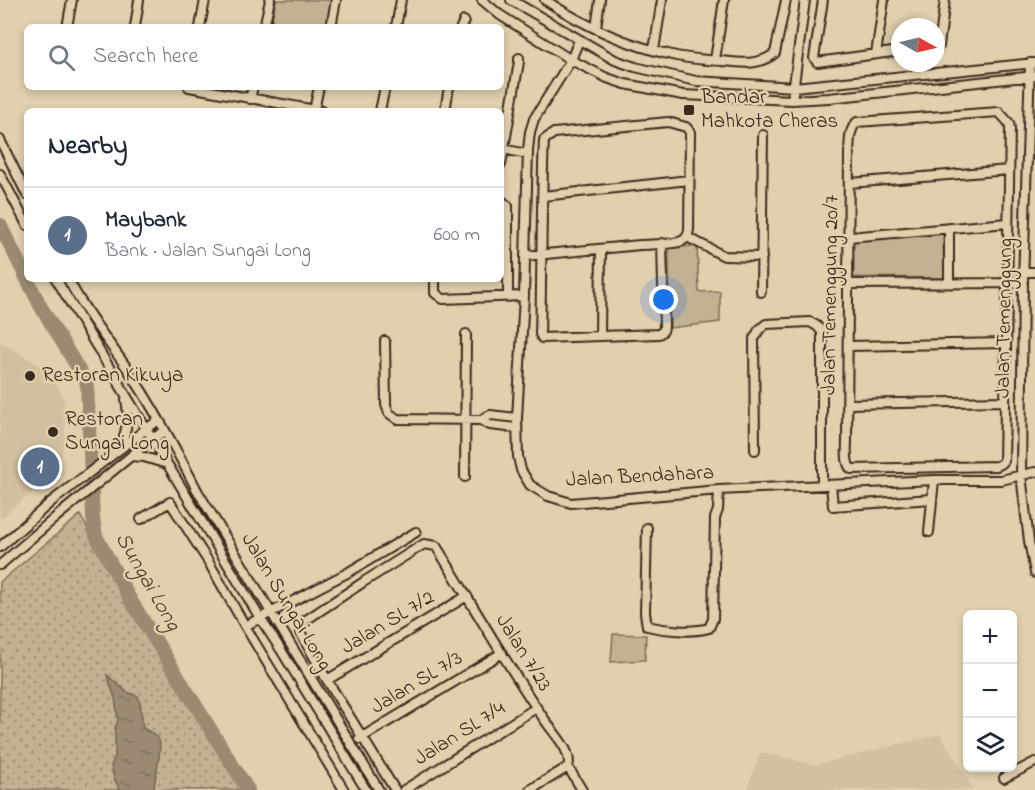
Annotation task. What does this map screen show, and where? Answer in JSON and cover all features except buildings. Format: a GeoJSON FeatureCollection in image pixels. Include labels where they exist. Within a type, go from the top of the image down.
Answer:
{"type":"FeatureCollection","features":[{"type":"Feature","properties":{"kind":"street"},"geometry":{"type":"LineString","coordinates":[[68,24],[72,0]]}},
{"type":"Feature","properties":{"kind":"street"},"geometry":{"type":"LineString","coordinates":[[136,24],[140,0]]}},
{"type":"Feature","properties":{"kind":"street"},"geometry":{"type":"LineString","coordinates":[[201,24],[205,0]]}},
{"type":"Feature","properties":{"kind":"street"},"geometry":{"type":"LineString","coordinates":[[265,24],[270,0]]}},
{"type":"Feature","properties":{"kind":"street"},"geometry":{"type":"LineString","coordinates":[[332,24],[336,0]]}},
{"type":"Feature","properties":{"kind":"street"},"geometry":{"type":"LineString","coordinates":[[397,24],[401,0]]}},
{"type":"Feature","properties":{"kind":"street"},"geometry":{"type":"LineString","coordinates":[[482,0],[500,15],[571,60],[607,78],[625,84],[683,95],[792,100],[1032,77]]}},
{"type":"Feature","properties":{"kind":"street"},"geometry":{"type":"LineString","coordinates":[[511,0],[615,60],[696,81],[794,87],[1032,63]]}},
{"type":"Feature","properties":{"kind":"street"},"geometry":{"type":"LineString","coordinates":[[544,0],[624,42],[672,56],[746,63],[762,60],[776,53],[786,0]]}},
{"type":"Feature","properties":{"kind":"street"},"geometry":{"type":"LineString","coordinates":[[596,28],[600,0]]}},
{"type":"Feature","properties":{"kind":"street"},"geometry":{"type":"LineString","coordinates":[[654,50],[662,0]]}},
{"type":"Feature","properties":{"kind":"street"},"geometry":{"type":"LineString","coordinates":[[715,60],[724,0]]}},
{"type":"Feature","properties":{"kind":"street"},"geometry":{"type":"LineString","coordinates":[[792,100],[805,0]]}},
{"type":"Feature","properties":{"kind":"street"},"geometry":{"type":"LineString","coordinates":[[823,0],[814,58],[817,62],[891,52]]}},
{"type":"Feature","properties":{"kind":"street"},"geometry":{"type":"LineString","coordinates":[[876,54],[884,0]]}},
{"type":"Feature","properties":{"kind":"street"},"geometry":{"type":"LineString","coordinates":[[943,18],[945,0]]}},
{"type":"Feature","properties":{"kind":"street","name":"Jalan Bendahara"},"geometry":{"type":"LineString","coordinates":[[579,40],[571,60],[534,119],[527,152],[524,296],[517,428],[518,457],[521,470],[530,485],[559,501],[571,503],[822,485],[934,480],[1001,480],[1035,472]]}},
{"type":"Feature","properties":{"kind":"street"},"geometry":{"type":"LineString","coordinates":[[504,137],[519,57]]}},
{"type":"Feature","properties":{"kind":"street","name":"Jalan Temenggung"},"geometry":{"type":"LineString","coordinates":[[1032,63],[1023,272],[1021,475],[1035,573]]}},
{"type":"Feature","properties":{"kind":"street"},"geometry":{"type":"LineString","coordinates":[[204,90],[306,108]]}},
{"type":"Feature","properties":{"kind":"street"},"geometry":{"type":"LineString","coordinates":[[250,99],[252,90]]}},
{"type":"Feature","properties":{"kind":"street"},"geometry":{"type":"LineString","coordinates":[[318,108],[319,90]]}},
{"type":"Feature","properties":{"kind":"street"},"geometry":{"type":"LineString","coordinates":[[381,108],[384,90]]}},
{"type":"Feature","properties":{"kind":"street"},"geometry":{"type":"LineString","coordinates":[[446,108],[448,90]]}},
{"type":"Feature","properties":{"kind":"street","name":"Jalan Temenggung 20/7"},"geometry":{"type":"LineString","coordinates":[[1005,401],[1004,461],[1002,464],[997,466],[851,469],[849,467],[848,284],[850,134],[852,127],[857,122],[999,112],[1009,123],[1009,170]]}},
{"type":"Feature","properties":{"kind":"street"},"geometry":{"type":"LineString","coordinates":[[525,256],[542,254],[662,243],[680,242],[687,237],[690,132],[686,127],[668,122],[554,133],[544,140],[542,254],[540,334],[542,338],[659,334],[663,331],[662,243]]}},
{"type":"Feature","properties":{"kind":"street"},"geometry":{"type":"LineString","coordinates":[[761,292],[763,135]]}},
{"type":"Feature","properties":{"kind":"street"},"geometry":{"type":"LineString","coordinates":[[0,140],[24,189]]}},
{"type":"Feature","properties":{"kind":"street"},"geometry":{"type":"LineString","coordinates":[[504,147],[527,152]]}},
{"type":"Feature","properties":{"kind":"street"},"geometry":{"type":"LineString","coordinates":[[848,404],[1005,401],[1009,170],[850,183]]}},
{"type":"Feature","properties":{"kind":"street"},"geometry":{"type":"LineString","coordinates":[[0,174],[24,219]]}},
{"type":"Feature","properties":{"kind":"street"},"geometry":{"type":"LineString","coordinates":[[543,196],[689,180]]}},
{"type":"Feature","properties":{"kind":"street"},"geometry":{"type":"LineString","coordinates":[[504,203],[508,206],[508,297]]}},
{"type":"Feature","properties":{"kind":"street"},"geometry":{"type":"LineString","coordinates":[[849,237],[1008,223]]}},
{"type":"Feature","properties":{"kind":"street"},"geometry":{"type":"LineString","coordinates":[[949,228],[949,283]]}},
{"type":"Feature","properties":{"kind":"street"},"geometry":{"type":"LineString","coordinates":[[687,237],[724,256],[762,256]]}},
{"type":"Feature","properties":{"kind":"street"},"geometry":{"type":"LineString","coordinates":[[600,336],[601,249]]}},
{"type":"Feature","properties":{"kind":"street"},"geometry":{"type":"LineString","coordinates":[[1023,272],[1035,273]]}},
{"type":"Feature","properties":{"kind":"street","name":"Jalan Sungai Long"},"geometry":{"type":"LineString","coordinates":[[58,282],[366,790]]}},
{"type":"Feature","properties":{"kind":"street"},"geometry":{"type":"LineString","coordinates":[[61,289],[68,282]]}},
{"type":"Feature","properties":{"kind":"street","name":"Jalan Sungai Long"},"geometry":{"type":"LineString","coordinates":[[70,282],[131,374],[198,492],[379,790]]}},
{"type":"Feature","properties":{"kind":"street"},"geometry":{"type":"LineString","coordinates":[[435,282],[435,293],[443,299],[524,296]]}},
{"type":"Feature","properties":{"kind":"street"},"geometry":{"type":"LineString","coordinates":[[848,284],[1023,283]]}},
{"type":"Feature","properties":{"kind":"street"},"geometry":{"type":"LineString","coordinates":[[755,450],[754,339],[765,324],[810,322],[822,332],[822,485]]}},
{"type":"Feature","properties":{"kind":"street"},"geometry":{"type":"LineString","coordinates":[[465,477],[466,334]]}},
{"type":"Feature","properties":{"kind":"street"},"geometry":{"type":"LineString","coordinates":[[385,341],[386,405],[389,413],[397,419],[481,420],[490,415],[517,418]]}},
{"type":"Feature","properties":{"kind":"street"},"geometry":{"type":"LineString","coordinates":[[848,346],[1005,343]]}},
{"type":"Feature","properties":{"kind":"street"},"geometry":{"type":"LineString","coordinates":[[121,449],[128,420],[123,392]]}},
{"type":"Feature","properties":{"kind":"street"},"geometry":{"type":"LineString","coordinates":[[0,547],[51,502],[159,420]]}},
{"type":"Feature","properties":{"kind":"street"},"geometry":{"type":"LineString","coordinates":[[481,420],[490,425],[517,428]]}},
{"type":"Feature","properties":{"kind":"street"},"geometry":{"type":"LineString","coordinates":[[0,565],[131,456],[165,431]]}},
{"type":"Feature","properties":{"kind":"street"},"geometry":{"type":"LineString","coordinates":[[131,456],[144,457],[167,464]]}},
{"type":"Feature","properties":{"kind":"street"},"geometry":{"type":"LineString","coordinates":[[929,532],[934,480]]}},
{"type":"Feature","properties":{"kind":"street"},"geometry":{"type":"LineString","coordinates":[[831,485],[833,506],[932,499]]}},
{"type":"Feature","properties":{"kind":"street"},"geometry":{"type":"LineString","coordinates":[[647,528],[645,613],[647,626],[659,629],[702,630],[708,628],[713,619],[716,518],[713,510],[716,491]]}},
{"type":"Feature","properties":{"kind":"street"},"geometry":{"type":"LineString","coordinates":[[141,519],[170,501],[344,790]]}},
{"type":"Feature","properties":{"kind":"street"},"geometry":{"type":"LineString","coordinates":[[245,626],[349,572],[416,532]]}},
{"type":"Feature","properties":{"kind":"street","name":"Jalan 7/23"},"geometry":{"type":"LineString","coordinates":[[327,680],[300,632],[303,622],[424,544],[436,546],[536,708],[566,751],[570,761],[568,767],[582,790]]}},
{"type":"Feature","properties":{"kind":"street","name":"Jalan SL 7/2"},"geometry":{"type":"LineString","coordinates":[[327,680],[467,596]]}},
{"type":"Feature","properties":{"kind":"street","name":"Jalan SL 7/3"},"geometry":{"type":"LineString","coordinates":[[351,744],[502,653]]}},
{"type":"Feature","properties":{"kind":"street"},"geometry":{"type":"LineString","coordinates":[[327,680],[395,790]]}},
{"type":"Feature","properties":{"kind":"street","name":"Jalan SL 7/4"},"geometry":{"type":"LineString","coordinates":[[404,790],[536,708]]}},
{"type":"Feature","properties":{"kind":"street"},"geometry":{"type":"LineString","coordinates":[[1004,778],[1035,762]]}},
{"type":"Feature","properties":{"kind":"street"},"geometry":{"type":"LineString","coordinates":[[530,790],[568,767]]}},
{"type":"Feature","properties":{"kind":"shaded area"},"geometry":{"type":"Polygon","coordinates":[[[276,0],[331,0],[327,24],[271,24],[276,0]]]}},
{"type":"Feature","properties":{"kind":"shaded area"},"geometry":{"type":"Polygon","coordinates":[[[943,234],[944,278],[853,277],[853,241],[943,234]]]}},
{"type":"Feature","properties":{"kind":"shaded area"},"geometry":{"type":"Polygon","coordinates":[[[697,245],[699,292],[720,291],[720,322],[670,328],[669,249],[697,245]]]}},
{"type":"Feature","properties":{"kind":"shaded area"},"geometry":{"type":"Polygon","coordinates":[[[0,341],[47,370],[64,397],[65,437],[60,462],[50,477],[0,519],[0,341]]]}},
{"type":"Feature","properties":{"kind":"shaded area"},"geometry":{"type":"Polygon","coordinates":[[[80,515],[137,616],[244,790],[0,790],[0,582],[80,515]]]}},
{"type":"Feature","properties":{"kind":"shaded area"},"geometry":{"type":"Polygon","coordinates":[[[613,634],[646,635],[645,660],[611,662],[613,634]]]}},
{"type":"Feature","properties":{"kind":"shaded area"},"geometry":{"type":"Polygon","coordinates":[[[940,734],[974,790],[747,790],[760,752],[816,765],[940,734]]]}},
{"type":"Feature","properties":{"kind":"water"},"geometry":{"type":"Polygon","coordinates":[[[107,675],[127,692],[138,696],[143,728],[159,740],[160,750],[154,790],[120,790],[114,778],[111,766],[115,756],[115,728],[118,720],[115,698],[107,675]]]}},
{"type":"Feature","properties":{"kind":"waterway","name":"Sungai Long"},"geometry":{"type":"LineString","coordinates":[[0,225],[24,273]]}},
{"type":"Feature","properties":{"kind":"waterway","name":"Sungai Long"},"geometry":{"type":"LineString","coordinates":[[28,282],[87,383],[93,518],[96,536],[130,599],[248,790]]}},
{"type":"Feature","properties":{"kind":"place","name":"Bandar Mahkota Cheras"},"geometry":{"type":"Point","coordinates":[689,110]}},
{"type":"Feature","properties":{"kind":"place","name":"Restoran Kikuya"},"geometry":{"type":"Point","coordinates":[30,376]}},
{"type":"Feature","properties":{"kind":"place","name":"Restoran Sungai Long"},"geometry":{"type":"Point","coordinates":[53,432]}},
{"type":"Feature","properties":{"kind":"place","name":"Maybank"},"geometry":{"type":"Point","coordinates":[40,467]}}]}
